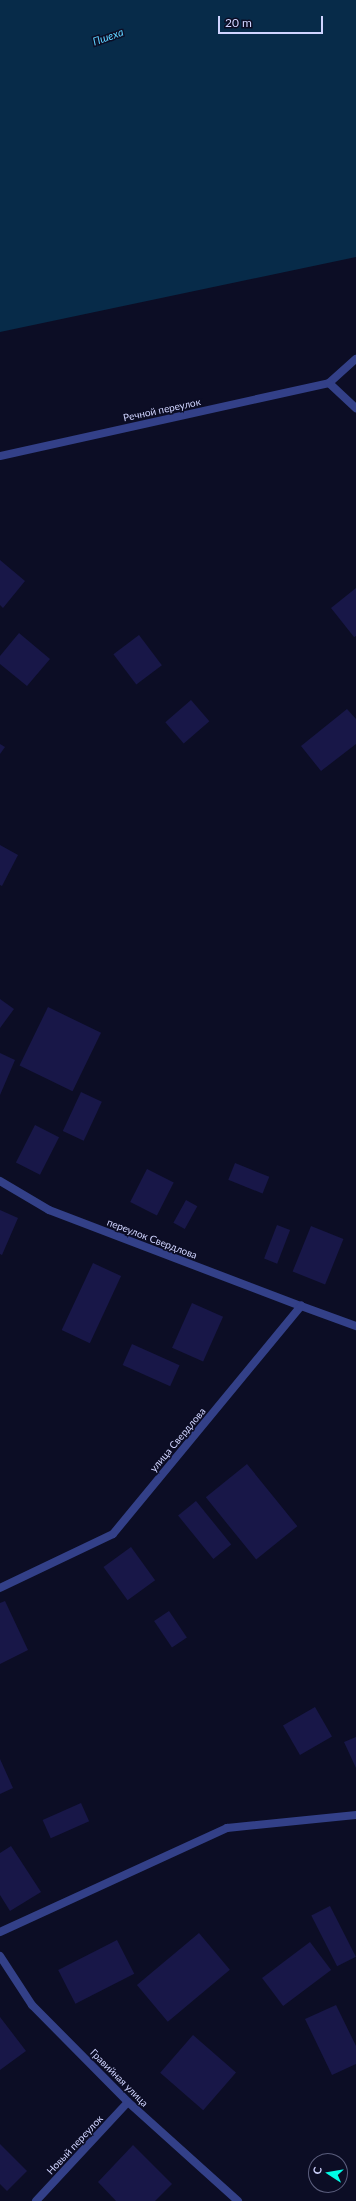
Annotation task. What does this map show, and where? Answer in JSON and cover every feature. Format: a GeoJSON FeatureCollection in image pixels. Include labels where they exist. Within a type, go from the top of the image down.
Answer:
{"type":"FeatureCollection","features":[{"type":"Feature","properties":{"kind":"street"},"geometry":{"type":"LineString","coordinates":[[356,359],[329,383],[356,408]]}},
{"type":"Feature","properties":{"kind":"street","name":"Речной переулок"},"geometry":{"type":"LineString","coordinates":[[0,456],[329,383]]}},
{"type":"Feature","properties":{"kind":"street","name":"переулок Свердлова"},"geometry":{"type":"LineString","coordinates":[[0,1181],[49,1210],[301,1306]]}},
{"type":"Feature","properties":{"kind":"street"},"geometry":{"type":"LineString","coordinates":[[301,1306],[356,1326]]}},
{"type":"Feature","properties":{"kind":"street","name":"улица Свердлова"},"geometry":{"type":"LineString","coordinates":[[0,1588],[113,1534],[301,1306]]}},
{"type":"Feature","properties":{"kind":"street"},"geometry":{"type":"LineString","coordinates":[[0,1932],[227,1828],[356,1815]]}},
{"type":"Feature","properties":{"kind":"street","name":"Гравийная улица"},"geometry":{"type":"LineString","coordinates":[[0,1956],[32,2005],[128,2102],[238,2201]]}},
{"type":"Feature","properties":{"kind":"street","name":"Новый переулок"},"geometry":{"type":"LineString","coordinates":[[36,2201],[128,2102]]}},
{"type":"Feature","properties":{"kind":"water","name":"Пшеха"},"geometry":{"type":"Polygon","coordinates":[[[0,0],[356,0],[356,257],[0,332],[0,0]]]}},
{"type":"Feature","properties":{"kind":"building"},"geometry":{"type":"Polygon","coordinates":[[[0,560],[25,581],[3,608],[0,605],[0,560]]]}},
{"type":"Feature","properties":{"kind":"building"},"geometry":{"type":"Polygon","coordinates":[[[356,588],[356,636],[354,637],[331,608],[356,588]]]}},
{"type":"Feature","properties":{"kind":"building"},"geometry":{"type":"Polygon","coordinates":[[[19,633],[50,659],[27,686],[0,664],[0,656],[19,633]]]}},
{"type":"Feature","properties":{"kind":"building"},"geometry":{"type":"Polygon","coordinates":[[[139,635],[162,665],[136,685],[113,654],[139,635]]]}},
{"type":"Feature","properties":{"kind":"building"},"geometry":{"type":"Polygon","coordinates":[[[191,700],[209,721],[184,743],[165,722],[191,700]]]}},
{"type":"Feature","properties":{"kind":"building"},"geometry":{"type":"Polygon","coordinates":[[[347,709],[356,719],[356,744],[321,771],[301,746],[347,709]]]}},
{"type":"Feature","properties":{"kind":"building"},"geometry":{"type":"Polygon","coordinates":[[[0,744],[5,747],[0,754],[0,744]]]}},
{"type":"Feature","properties":{"kind":"building"},"geometry":{"type":"Polygon","coordinates":[[[0,845],[18,855],[2,886],[0,885],[0,845]]]}},
{"type":"Feature","properties":{"kind":"building"},"geometry":{"type":"Polygon","coordinates":[[[0,999],[14,1009],[0,1028],[0,999]]]}},
{"type":"Feature","properties":{"kind":"building"},"geometry":{"type":"Polygon","coordinates":[[[48,1007],[101,1033],[73,1091],[20,1065],[48,1007]]]}},
{"type":"Feature","properties":{"kind":"building"},"geometry":{"type":"Polygon","coordinates":[[[0,1053],[15,1060],[0,1095],[0,1053]]]}},
{"type":"Feature","properties":{"kind":"building"},"geometry":{"type":"Polygon","coordinates":[[[81,1092],[102,1102],[84,1141],[63,1131],[81,1092]]]}},
{"type":"Feature","properties":{"kind":"building"},"geometry":{"type":"Polygon","coordinates":[[[35,1125],[59,1137],[40,1175],[16,1162],[35,1125]]]}},
{"type":"Feature","properties":{"kind":"building"},"geometry":{"type":"Polygon","coordinates":[[[235,1163],[269,1177],[263,1194],[228,1180],[235,1163]]]}},
{"type":"Feature","properties":{"kind":"building"},"geometry":{"type":"Polygon","coordinates":[[[147,1169],[174,1183],[157,1216],[130,1202],[147,1169]]]}},
{"type":"Feature","properties":{"kind":"building"},"geometry":{"type":"Polygon","coordinates":[[[186,1200],[197,1206],[185,1229],[173,1223],[186,1200]]]}},
{"type":"Feature","properties":{"kind":"building"},"geometry":{"type":"Polygon","coordinates":[[[0,1210],[18,1218],[2,1255],[0,1254],[0,1210]]]}},
{"type":"Feature","properties":{"kind":"building"},"geometry":{"type":"Polygon","coordinates":[[[277,1225],[290,1230],[277,1264],[264,1259],[277,1225]]]}},
{"type":"Feature","properties":{"kind":"building"},"geometry":{"type":"Polygon","coordinates":[[[311,1226],[343,1239],[325,1285],[293,1271],[311,1226]]]}},
{"type":"Feature","properties":{"kind":"building"},"geometry":{"type":"Polygon","coordinates":[[[93,1263],[121,1276],[90,1343],[62,1330],[93,1263]]]}},
{"type":"Feature","properties":{"kind":"building"},"geometry":{"type":"Polygon","coordinates":[[[192,1303],[223,1317],[203,1362],[172,1348],[192,1303]]]}},
{"type":"Feature","properties":{"kind":"building"},"geometry":{"type":"Polygon","coordinates":[[[132,1344],[180,1365],[170,1386],[123,1365],[132,1344]]]}},
{"type":"Feature","properties":{"kind":"building"},"geometry":{"type":"Polygon","coordinates":[[[247,1464],[297,1526],[256,1560],[206,1497],[247,1464]]]}},
{"type":"Feature","properties":{"kind":"building"},"geometry":{"type":"Polygon","coordinates":[[[196,1501],[231,1545],[213,1559],[178,1515],[196,1501]]]}},
{"type":"Feature","properties":{"kind":"building"},"geometry":{"type":"Polygon","coordinates":[[[131,1547],[155,1580],[128,1600],[103,1567],[131,1547]]]}},
{"type":"Feature","properties":{"kind":"building"},"geometry":{"type":"Polygon","coordinates":[[[5,1601],[28,1650],[0,1664],[0,1603],[5,1601]]]}},
{"type":"Feature","properties":{"kind":"building"},"geometry":{"type":"Polygon","coordinates":[[[169,1611],[187,1638],[172,1648],[154,1621],[169,1611]]]}},
{"type":"Feature","properties":{"kind":"building"},"geometry":{"type":"Polygon","coordinates":[[[315,1707],[332,1736],[300,1755],[283,1726],[315,1707]]]}},
{"type":"Feature","properties":{"kind":"building"},"geometry":{"type":"Polygon","coordinates":[[[356,1737],[356,1768],[344,1742],[356,1737]]]}},
{"type":"Feature","properties":{"kind":"building"},"geometry":{"type":"Polygon","coordinates":[[[0,1759],[13,1788],[0,1794],[0,1759]]]}},
{"type":"Feature","properties":{"kind":"building"},"geometry":{"type":"Polygon","coordinates":[[[81,1803],[89,1821],[51,1838],[43,1820],[81,1803]]]}},
{"type":"Feature","properties":{"kind":"building"},"geometry":{"type":"Polygon","coordinates":[[[11,1846],[41,1892],[10,1911],[0,1895],[0,1853],[11,1846]]]}},
{"type":"Feature","properties":{"kind":"building"},"geometry":{"type":"Polygon","coordinates":[[[330,1906],[356,1957],[337,1966],[311,1916],[330,1906]]]}},
{"type":"Feature","properties":{"kind":"building"},"geometry":{"type":"Polygon","coordinates":[[[199,1933],[230,1970],[168,2022],[137,1985],[199,1933]]]}},
{"type":"Feature","properties":{"kind":"building"},"geometry":{"type":"Polygon","coordinates":[[[117,1940],[134,1974],[75,2004],[58,1970],[117,1940]]]}},
{"type":"Feature","properties":{"kind":"building"},"geometry":{"type":"Polygon","coordinates":[[[310,1942],[331,1970],[283,2006],[262,1978],[310,1942]]]}},
{"type":"Feature","properties":{"kind":"building"},"geometry":{"type":"Polygon","coordinates":[[[336,2005],[356,2046],[356,2064],[332,2075],[305,2019],[336,2005]]]}},
{"type":"Feature","properties":{"kind":"building"},"geometry":{"type":"Polygon","coordinates":[[[0,2017],[26,2051],[0,2070],[0,2017]]]}},
{"type":"Feature","properties":{"kind":"building"},"geometry":{"type":"Polygon","coordinates":[[[193,2035],[236,2072],[203,2110],[160,2073],[193,2035]]]}},
{"type":"Feature","properties":{"kind":"building"},"geometry":{"type":"Polygon","coordinates":[[[0,2144],[27,2171],[7,2191],[0,2184],[0,2144]]]}},
{"type":"Feature","properties":{"kind":"building"},"geometry":{"type":"Polygon","coordinates":[[[133,2145],[172,2184],[155,2201],[116,2201],[98,2182],[133,2145]]]}}]}
